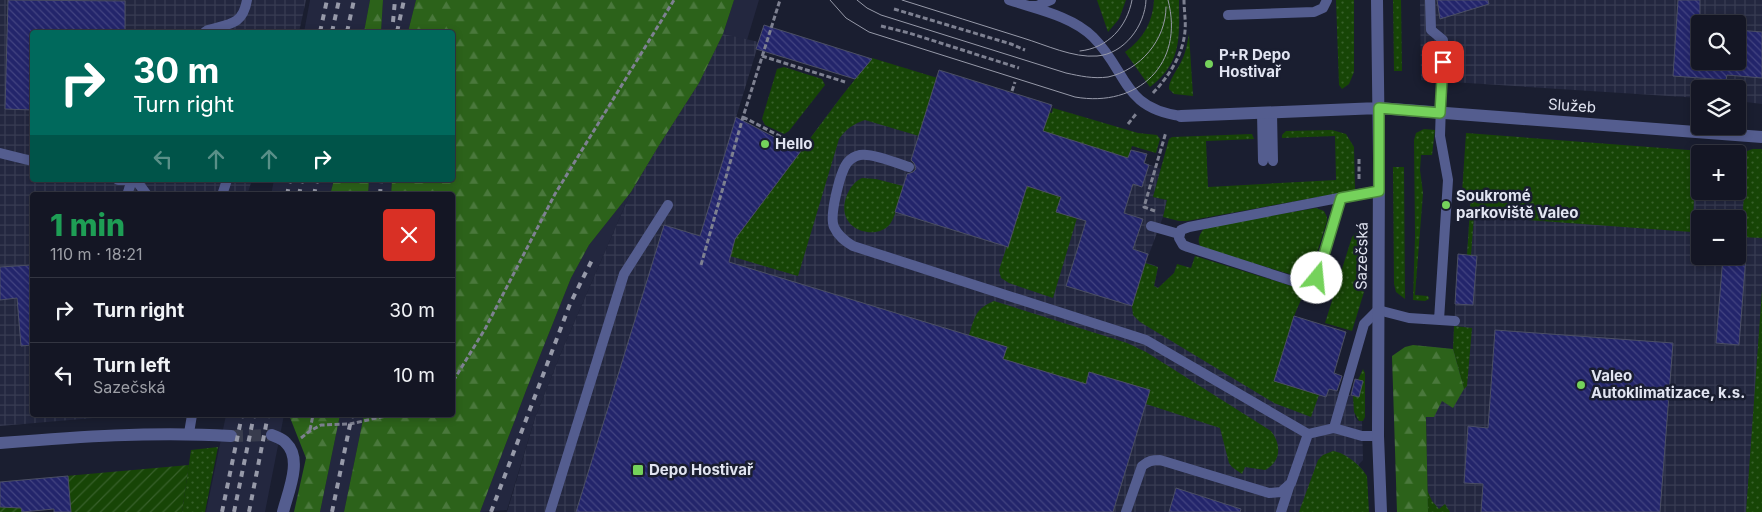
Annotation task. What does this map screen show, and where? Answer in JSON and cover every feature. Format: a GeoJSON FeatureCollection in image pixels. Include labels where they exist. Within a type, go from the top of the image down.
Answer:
{"type":"FeatureCollection","features":[{"type":"Feature","properties":{"kind":"street","name":"Sazečská"},"geometry":{"type":"LineString","coordinates":[[1377,0],[1379,108],[1378,436],[1381,512]]}},
{"type":"Feature","properties":{"kind":"street","name":"Služeb"},"geometry":{"type":"LineString","coordinates":[[1181,116],[1379,108],[1762,137]]}},
{"type":"Feature","properties":{"kind":"street"},"geometry":{"type":"LineString","coordinates":[[0,443],[189,434],[231,436]]}},
{"type":"Feature","properties":{"kind":"street"},"geometry":{"type":"LineString","coordinates":[[272,435],[285,441],[294,456],[295,466],[283,512]]}},
{"type":"Feature","properties":{"kind":"lane"},"geometry":{"type":"LineString","coordinates":[[208,30],[236,23],[243,15],[247,0]]}},
{"type":"Feature","properties":{"kind":"lane"},"geometry":{"type":"LineString","coordinates":[[1009,0],[1070,21],[1086,30],[1100,45],[1132,92],[1144,104],[1158,111],[1181,116]]}},
{"type":"Feature","properties":{"kind":"lane"},"geometry":{"type":"LineString","coordinates":[[1029,6],[1037,6],[1052,0]]}},
{"type":"Feature","properties":{"kind":"lane"},"geometry":{"type":"LineString","coordinates":[[1228,15],[1314,12],[1323,8],[1327,0]]}},
{"type":"Feature","properties":{"kind":"lane"},"geometry":{"type":"LineString","coordinates":[[1430,0],[1431,30],[1443,40],[1440,136],[1448,180],[1439,320]]}},
{"type":"Feature","properties":{"kind":"lane"},"geometry":{"type":"LineString","coordinates":[[1267,113],[1268,161]]}},
{"type":"Feature","properties":{"kind":"lane"},"geometry":{"type":"LineString","coordinates":[[0,153],[30,160]]}},
{"type":"Feature","properties":{"kind":"lane"},"geometry":{"type":"LineString","coordinates":[[909,167],[867,155],[853,157],[848,162],[844,168],[832,216],[833,226],[844,240],[853,246],[1146,340],[1308,434],[1334,428],[1362,436],[1378,436]]}},
{"type":"Feature","properties":{"kind":"lane"},"geometry":{"type":"LineString","coordinates":[[1341,198],[1317,278],[1315,282],[1310,284],[1305,285],[1188,247],[1180,242],[1179,234],[1181,230],[1188,227],[1359,194],[1379,191]]}},
{"type":"Feature","properties":{"kind":"lane"},"geometry":{"type":"LineString","coordinates":[[550,512],[624,274],[668,205]]}},
{"type":"Feature","properties":{"kind":"lane"},"geometry":{"type":"LineString","coordinates":[[1151,226],[1179,234]]}},
{"type":"Feature","properties":{"kind":"lane"},"geometry":{"type":"LineString","coordinates":[[1334,428],[1364,324],[1378,310],[1409,318],[1454,321]]}},
{"type":"Feature","properties":{"kind":"lane"},"geometry":{"type":"LineString","coordinates":[[189,434],[192,417]]}},
{"type":"Feature","properties":{"kind":"lane"},"geometry":{"type":"LineString","coordinates":[[1281,512],[1308,434]]}},
{"type":"Feature","properties":{"kind":"lane"},"geometry":{"type":"LineString","coordinates":[[1126,512],[1142,466],[1154,460],[1160,460],[1269,493],[1281,492],[1291,483]]}},
{"type":"Feature","properties":{"kind":"path"},"geometry":{"type":"LineString","coordinates":[[455,378],[485,329],[555,194],[674,0]]}},
{"type":"Feature","properties":{"kind":"path"},"geometry":{"type":"LineString","coordinates":[[701,265],[743,116],[780,0]]}},
{"type":"Feature","properties":{"kind":"path"},"geometry":{"type":"LineString","coordinates":[[1151,96],[1170,73],[1180,52],[1185,32],[1184,0]]}},
{"type":"Feature","properties":{"kind":"path"},"geometry":{"type":"LineString","coordinates":[[894,8],[1012,44],[1025,50]]}},
{"type":"Feature","properties":{"kind":"path"},"geometry":{"type":"LineString","coordinates":[[881,26],[1019,68]]}},
{"type":"Feature","properties":{"kind":"path"},"geometry":{"type":"LineString","coordinates":[[762,56],[845,82]]}},
{"type":"Feature","properties":{"kind":"path"},"geometry":{"type":"LineString","coordinates":[[1012,91],[1015,82]]}},
{"type":"Feature","properties":{"kind":"path"},"geometry":{"type":"LineString","coordinates":[[1128,124],[1136,113]]}},
{"type":"Feature","properties":{"kind":"path"},"geometry":{"type":"LineString","coordinates":[[743,116],[797,145]]}},
{"type":"Feature","properties":{"kind":"path"},"geometry":{"type":"LineString","coordinates":[[1151,226],[1155,211],[1144,207],[1166,132]]}},
{"type":"Feature","properties":{"kind":"path"},"geometry":{"type":"LineString","coordinates":[[1359,159],[1359,194]]}},
{"type":"Feature","properties":{"kind":"path"},"geometry":{"type":"LineString","coordinates":[[313,417],[310,431],[321,425],[350,424],[381,417]]}},
{"type":"Feature","properties":{"kind":"shaded area"},"geometry":{"type":"Polygon","coordinates":[[[0,0],[306,0],[299,30],[30,30],[30,182],[251,182],[248,192],[30,192],[30,417],[105,417],[0,426],[0,0]]]}},
{"type":"Feature","properties":{"kind":"shaded area"},"geometry":{"type":"Polygon","coordinates":[[[310,0],[370,0],[364,30],[304,30],[310,0]]]}},
{"type":"Feature","properties":{"kind":"shaded area"},"geometry":{"type":"Polygon","coordinates":[[[383,0],[416,0],[408,30],[381,30],[383,0]]]}},
{"type":"Feature","properties":{"kind":"shaded area"},"geometry":{"type":"Polygon","coordinates":[[[734,0],[759,0],[747,40],[723,34],[734,0]]]}},
{"type":"Feature","properties":{"kind":"shaded area"},"geometry":{"type":"Polygon","coordinates":[[[1420,0],[1762,0],[1762,104],[1746,102],[1746,80],[1691,80],[1691,97],[1421,80],[1420,0]]]}},
{"type":"Feature","properties":{"kind":"shaded area"},"geometry":{"type":"Polygon","coordinates":[[[723,34],[759,42],[700,236],[733,246],[735,239],[841,97],[1059,137],[1129,158],[1131,150],[1147,154],[1145,163],[1161,169],[1153,197],[1167,200],[1163,217],[1146,262],[1158,267],[1154,286],[1190,297],[1274,381],[1326,397],[1329,389],[1353,396],[1355,417],[1358,421],[1362,421],[1363,460],[1358,465],[1364,471],[1365,512],[507,512],[535,418],[631,192],[699,83],[723,34]]]}},
{"type":"Feature","properties":{"kind":"shaded area"},"geometry":{"type":"Polygon","coordinates":[[[1762,154],[1762,512],[1428,512],[1425,346],[1453,349],[1458,254],[1467,255],[1471,194],[1462,193],[1691,164],[1691,200],[1746,200],[1746,166],[1762,154]]]}},
{"type":"Feature","properties":{"kind":"shaded area"},"geometry":{"type":"Polygon","coordinates":[[[274,182],[333,182],[331,192],[272,192],[274,182]]]}},
{"type":"Feature","properties":{"kind":"shaded area"},"geometry":{"type":"Polygon","coordinates":[[[369,182],[392,182],[391,192],[368,192],[369,182]]]}},
{"type":"Feature","properties":{"kind":"shaded area"},"geometry":{"type":"Polygon","coordinates":[[[631,192],[535,418],[507,510],[480,512],[571,278],[589,245],[631,192]]]}},
{"type":"Feature","properties":{"kind":"shaded area"},"geometry":{"type":"Polygon","coordinates":[[[226,417],[284,417],[265,512],[206,512],[226,417]]]}},
{"type":"Feature","properties":{"kind":"shaded area"},"geometry":{"type":"Polygon","coordinates":[[[340,417],[364,417],[344,512],[320,512],[340,417]]]}},
{"type":"Feature","properties":{"kind":"green space"},"geometry":{"type":"Polygon","coordinates":[[[370,0],[383,0],[381,30],[364,30],[370,0]]]}},
{"type":"Feature","properties":{"kind":"green space"},"geometry":{"type":"Polygon","coordinates":[[[416,0],[734,0],[723,34],[699,83],[631,192],[589,245],[571,278],[480,512],[344,512],[364,417],[455,417],[455,192],[391,192],[392,182],[455,182],[455,30],[408,30],[416,0]]]}},
{"type":"Feature","properties":{"kind":"green space"},"geometry":{"type":"Polygon","coordinates":[[[1097,0],[1126,0],[1119,19],[1108,32],[1097,0]]]}},
{"type":"Feature","properties":{"kind":"green space"},"geometry":{"type":"Polygon","coordinates":[[[1154,0],[1179,0],[1179,37],[1174,58],[1161,78],[1150,87],[1125,52],[1142,36],[1146,29],[1152,16],[1154,0]]]}},
{"type":"Feature","properties":{"kind":"green space"},"geometry":{"type":"Polygon","coordinates":[[[1336,0],[1354,0],[1354,72],[1349,84],[1342,89],[1339,85],[1336,0]]]}},
{"type":"Feature","properties":{"kind":"green space"},"geometry":{"type":"Polygon","coordinates":[[[1393,0],[1401,0],[1402,71],[1394,71],[1393,0]]]}},
{"type":"Feature","properties":{"kind":"green space"},"geometry":{"type":"Polygon","coordinates":[[[1189,34],[1193,96],[1174,94],[1169,89],[1172,78],[1184,55],[1189,34]]]}},
{"type":"Feature","properties":{"kind":"green space"},"geometry":{"type":"Polygon","coordinates":[[[872,58],[1052,113],[1053,108],[1138,133],[1157,135],[1160,139],[1156,153],[1132,146],[1128,158],[1060,137],[919,136],[865,120],[850,127],[839,139],[798,276],[730,256],[735,239],[872,58]]]}},
{"type":"Feature","properties":{"kind":"green space"},"geometry":{"type":"Polygon","coordinates":[[[784,67],[822,79],[825,85],[789,131],[784,134],[765,125],[762,119],[777,69],[784,67]]]}},
{"type":"Feature","properties":{"kind":"green space"},"geometry":{"type":"Polygon","coordinates":[[[1424,129],[1435,130],[1432,155],[1421,155],[1420,170],[1423,193],[1415,295],[1428,296],[1429,299],[1425,301],[1413,300],[1415,236],[1414,140],[1416,133],[1424,129]]]}},
{"type":"Feature","properties":{"kind":"green space"},"geometry":{"type":"Polygon","coordinates":[[[1332,130],[1346,134],[1354,147],[1355,189],[1351,191],[1187,221],[1163,217],[1167,200],[1153,197],[1169,139],[1172,137],[1252,134],[1254,139],[1206,141],[1208,187],[1336,180],[1335,136],[1282,138],[1286,131],[1332,130]]]}},
{"type":"Feature","properties":{"kind":"green space"},"geometry":{"type":"Polygon","coordinates":[[[1466,133],[1691,150],[1691,200],[1694,200],[1693,210],[1691,210],[1691,232],[1474,216],[1471,255],[1467,255],[1471,194],[1462,193],[1466,133]]]}},
{"type":"Feature","properties":{"kind":"green space"},"geometry":{"type":"Polygon","coordinates":[[[1762,149],[1762,238],[1746,237],[1746,210],[1743,210],[1744,200],[1746,200],[1746,152],[1750,150],[1762,149]]]}},
{"type":"Feature","properties":{"kind":"green space"},"geometry":{"type":"Polygon","coordinates":[[[1393,167],[1404,167],[1405,299],[1396,292],[1394,284],[1393,167]]]}},
{"type":"Feature","properties":{"kind":"green space"},"geometry":{"type":"Polygon","coordinates":[[[862,178],[876,179],[903,186],[890,224],[884,229],[875,232],[858,229],[846,217],[844,207],[849,190],[862,178]]]}},
{"type":"Feature","properties":{"kind":"green space"},"geometry":{"type":"Polygon","coordinates":[[[333,182],[369,182],[368,192],[331,192],[333,182]]]}},
{"type":"Feature","properties":{"kind":"green space"},"geometry":{"type":"Polygon","coordinates":[[[1027,186],[1061,197],[1057,212],[1077,218],[1053,298],[1009,283],[1001,278],[999,270],[1027,186]]]}},
{"type":"Feature","properties":{"kind":"green space"},"geometry":{"type":"Polygon","coordinates":[[[1316,208],[1324,211],[1327,221],[1311,272],[1305,277],[1202,248],[1199,243],[1201,233],[1208,226],[1316,208]]]}},
{"type":"Feature","properties":{"kind":"green space"},"geometry":{"type":"Polygon","coordinates":[[[1356,233],[1363,237],[1364,292],[1352,331],[1325,323],[1352,237],[1356,233]]]}},
{"type":"Feature","properties":{"kind":"green space"},"geometry":{"type":"Polygon","coordinates":[[[1195,256],[1301,289],[1303,295],[1294,316],[1274,381],[1319,395],[1311,417],[1274,403],[1140,322],[1133,315],[1132,306],[1145,263],[1158,267],[1154,286],[1158,288],[1174,273],[1177,264],[1191,268],[1195,256]]]}},
{"type":"Feature","properties":{"kind":"green space"},"geometry":{"type":"Polygon","coordinates":[[[1762,290],[1762,512],[1746,512],[1762,290]]]}},
{"type":"Feature","properties":{"kind":"green space"},"geometry":{"type":"Polygon","coordinates":[[[994,301],[1127,343],[1146,352],[1271,431],[1278,447],[1275,462],[1265,470],[1245,467],[1242,474],[1229,463],[1220,428],[1146,404],[1150,390],[1089,372],[1086,384],[1003,359],[1007,347],[969,335],[979,311],[994,301]]]}},
{"type":"Feature","properties":{"kind":"green space"},"geometry":{"type":"Polygon","coordinates":[[[1454,326],[1472,328],[1467,386],[1464,389],[1453,349],[1454,326]]]}},
{"type":"Feature","properties":{"kind":"green space"},"geometry":{"type":"Polygon","coordinates":[[[1413,345],[1453,349],[1464,389],[1453,408],[1442,401],[1434,417],[1426,417],[1428,512],[1397,512],[1392,356],[1405,347],[1413,345]]]}},
{"type":"Feature","properties":{"kind":"green space"},"geometry":{"type":"Polygon","coordinates":[[[1363,369],[1365,373],[1365,417],[1363,421],[1359,421],[1354,412],[1353,396],[1359,397],[1358,380],[1363,369]]]}},
{"type":"Feature","properties":{"kind":"green space"},"geometry":{"type":"Polygon","coordinates":[[[290,417],[340,417],[320,512],[294,512],[306,458],[290,417]]]}},
{"type":"Feature","properties":{"kind":"green space"},"geometry":{"type":"Polygon","coordinates":[[[218,447],[205,512],[182,512],[191,450],[218,447]]]}},
{"type":"Feature","properties":{"kind":"green space"},"geometry":{"type":"Polygon","coordinates":[[[1333,451],[1343,454],[1352,460],[1367,476],[1369,512],[1299,512],[1318,460],[1323,455],[1333,451]]]}},
{"type":"Feature","properties":{"kind":"green space"},"geometry":{"type":"Polygon","coordinates":[[[189,465],[182,512],[71,512],[66,476],[189,465]]]}},
{"type":"Feature","properties":{"kind":"green space"},"geometry":{"type":"Polygon","coordinates":[[[1427,490],[1432,501],[1439,509],[1445,504],[1450,512],[1428,512],[1427,490]]]}},
{"type":"Feature","properties":{"kind":"green space"},"geometry":{"type":"Polygon","coordinates":[[[13,506],[13,508],[21,508],[22,512],[0,512],[0,507],[13,506]]]}},
{"type":"Feature","properties":{"kind":"building"},"geometry":{"type":"Polygon","coordinates":[[[8,0],[125,1],[125,30],[30,30],[30,110],[5,109],[8,0]]]}},
{"type":"Feature","properties":{"kind":"building"},"geometry":{"type":"Polygon","coordinates":[[[1437,0],[1488,0],[1489,4],[1440,19],[1437,0]]]}},
{"type":"Feature","properties":{"kind":"building"},"geometry":{"type":"Polygon","coordinates":[[[1678,0],[1700,0],[1700,15],[1691,15],[1691,70],[1746,70],[1746,31],[1762,32],[1762,78],[1727,75],[1726,80],[1673,76],[1678,0]]]}},
{"type":"Feature","properties":{"kind":"building"},"geometry":{"type":"Polygon","coordinates":[[[764,25],[872,59],[855,79],[756,49],[764,25]]]}},
{"type":"Feature","properties":{"kind":"building"},"geometry":{"type":"Polygon","coordinates":[[[939,70],[1052,105],[1043,131],[1128,158],[1131,150],[1147,154],[1144,163],[1149,165],[1142,187],[1133,184],[1124,213],[1143,219],[1133,249],[1148,254],[1132,306],[1066,286],[1086,221],[1056,212],[1061,197],[1027,186],[1008,247],[895,212],[907,174],[916,169],[911,160],[939,70]]]}},
{"type":"Feature","properties":{"kind":"building","name":"Depo Hostivař"},"geometry":{"type":"Polygon","coordinates":[[[736,117],[801,151],[735,239],[729,262],[1007,347],[1003,359],[1086,384],[1089,372],[1150,390],[1113,512],[576,512],[664,225],[700,236],[736,117]]]}},
{"type":"Feature","properties":{"kind":"building"},"geometry":{"type":"Polygon","coordinates":[[[1458,254],[1477,256],[1473,305],[1455,304],[1458,254]]]}},
{"type":"Feature","properties":{"kind":"building"},"geometry":{"type":"Polygon","coordinates":[[[30,265],[30,345],[21,346],[17,298],[0,300],[0,267],[30,265]]]}},
{"type":"Feature","properties":{"kind":"building"},"geometry":{"type":"Polygon","coordinates":[[[1722,265],[1745,265],[1739,345],[1716,343],[1722,265]]]}},
{"type":"Feature","properties":{"kind":"building"},"geometry":{"type":"Polygon","coordinates":[[[1294,316],[1346,332],[1334,373],[1342,376],[1337,391],[1329,389],[1326,397],[1274,381],[1294,316]]]}},
{"type":"Feature","properties":{"kind":"building","name":"Valeo Autoklimatizace, k.s."},"geometry":{"type":"Polygon","coordinates":[[[1495,330],[1673,343],[1660,512],[1481,512],[1483,484],[1464,483],[1468,426],[1488,428],[1495,330]]]}},
{"type":"Feature","properties":{"kind":"building"},"geometry":{"type":"Polygon","coordinates":[[[1355,379],[1363,381],[1359,397],[1351,395],[1355,379]]]}},
{"type":"Feature","properties":{"kind":"building"},"geometry":{"type":"Polygon","coordinates":[[[68,476],[71,512],[54,512],[54,509],[22,512],[21,508],[0,507],[0,482],[68,476]]]}},
{"type":"Feature","properties":{"kind":"building"},"geometry":{"type":"Polygon","coordinates":[[[1176,488],[1241,509],[1240,512],[1169,512],[1176,488]]]}},
{"type":"Feature","properties":{"kind":"tunnel"},"geometry":{"type":"LineString","coordinates":[[231,436],[272,435]]}},
{"type":"Feature","properties":{"kind":"tram line"},"geometry":{"type":"LineString","coordinates":[[830,0],[846,18],[869,32],[1075,97],[1098,99],[1118,95],[1137,88],[1152,77],[1163,62],[1170,44],[1171,23],[1168,0]]}},
{"type":"Feature","properties":{"kind":"tram line"},"geometry":{"type":"LineString","coordinates":[[857,0],[881,15],[1066,73],[1097,78],[1108,77],[1131,68],[1149,52],[1161,31],[1166,7]]}},
{"type":"Feature","properties":{"kind":"tram line"},"geometry":{"type":"LineString","coordinates":[[902,0],[1060,50],[1088,56],[1107,54],[1124,44],[1137,29],[1145,10],[1146,0]]}},
{"type":"Feature","properties":{"kind":"tram line"},"geometry":{"type":"LineString","coordinates":[[1080,51],[1099,46],[1115,34],[1126,19],[1132,0]]}},
{"type":"Feature","properties":{"kind":"railway"},"geometry":{"type":"LineString","coordinates":[[320,30],[327,0]]}},
{"type":"Feature","properties":{"kind":"railway"},"geometry":{"type":"LineString","coordinates":[[332,30],[339,0]]}},
{"type":"Feature","properties":{"kind":"railway"},"geometry":{"type":"LineString","coordinates":[[347,30],[354,0]]}},
{"type":"Feature","properties":{"kind":"railway"},"geometry":{"type":"LineString","coordinates":[[393,22],[395,0]]}},
{"type":"Feature","properties":{"kind":"railway"},"geometry":{"type":"LineString","coordinates":[[397,30],[404,0]]}},
{"type":"Feature","properties":{"kind":"railway"},"geometry":{"type":"LineString","coordinates":[[288,192],[290,182]]}},
{"type":"Feature","properties":{"kind":"railway"},"geometry":{"type":"LineString","coordinates":[[300,192],[302,182]]}},
{"type":"Feature","properties":{"kind":"railway"},"geometry":{"type":"LineString","coordinates":[[315,192],[317,182]]}},
{"type":"Feature","properties":{"kind":"railway"},"geometry":{"type":"LineString","coordinates":[[380,192],[381,182]]}},
{"type":"Feature","properties":{"kind":"railway"},"geometry":{"type":"LineString","coordinates":[[491,512],[570,304],[593,258]]}},
{"type":"Feature","properties":{"kind":"railway"},"geometry":{"type":"LineString","coordinates":[[222,512],[242,417]]}},
{"type":"Feature","properties":{"kind":"railway"},"geometry":{"type":"LineString","coordinates":[[234,512],[254,417]]}},
{"type":"Feature","properties":{"kind":"railway"},"geometry":{"type":"LineString","coordinates":[[249,512],[268,417]]}},
{"type":"Feature","properties":{"kind":"railway"},"geometry":{"type":"LineString","coordinates":[[332,512],[352,417]]}},
{"type":"Feature","properties":{"kind":"place","name":"P+R Depo Hostivař"},"geometry":{"type":"Point","coordinates":[1209,64]}},
{"type":"Feature","properties":{"kind":"place","name":"Hello"},"geometry":{"type":"Point","coordinates":[765,144]}},
{"type":"Feature","properties":{"kind":"place","name":"Soukromé parkoviště Valeo"},"geometry":{"type":"Point","coordinates":[1446,205]}},
{"type":"Feature","properties":{"kind":"place","name":"Valeo Autoklimatizace, k.s."},"geometry":{"type":"Point","coordinates":[1581,385]}},
{"type":"Feature","properties":{"kind":"place","name":"Depo Hostivař"},"geometry":{"type":"Point","coordinates":[638,470]}},
{"type":"Feature","properties":{"kind":"route"},"geometry":{"type":"LineString","coordinates":[[1317,278],[1341,198],[1379,191],[1379,108],[1440,113],[1443,62]]}}]}
